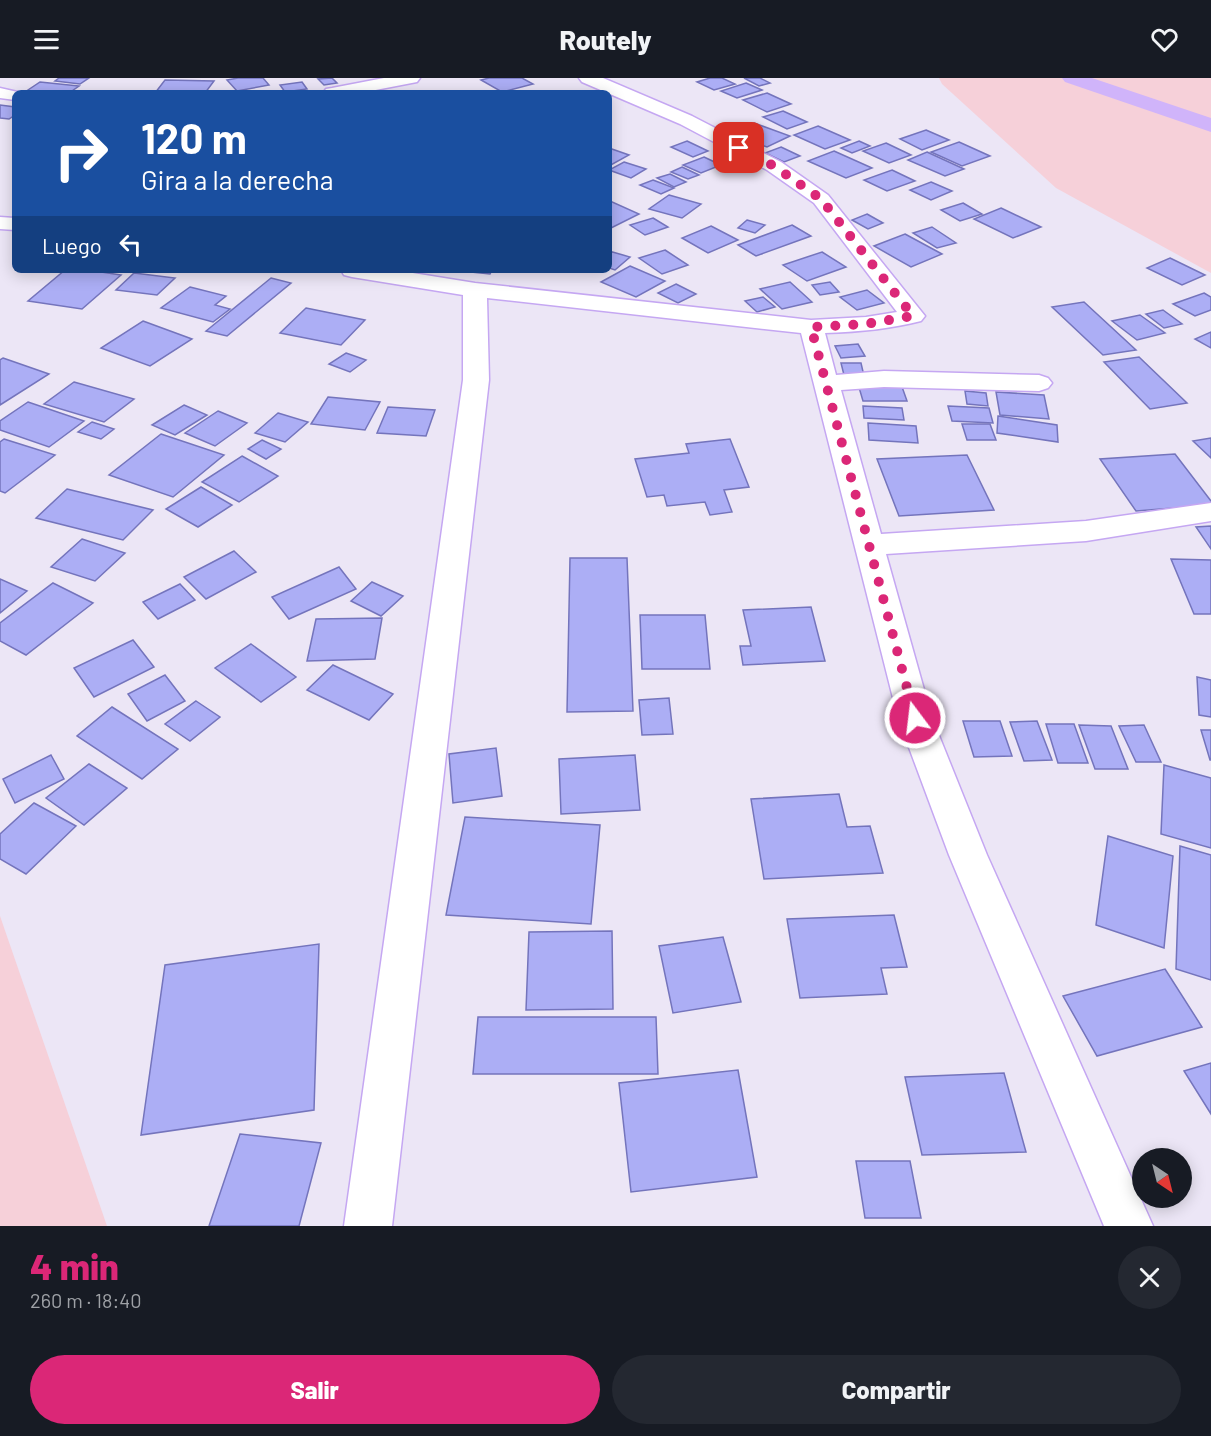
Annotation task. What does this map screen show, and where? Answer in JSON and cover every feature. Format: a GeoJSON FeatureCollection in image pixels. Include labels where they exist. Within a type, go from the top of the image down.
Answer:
{"type":"FeatureCollection","features":[{"type":"Feature","properties":{"kind":"street"},"geometry":{"type":"LineString","coordinates":[[349,90],[411,78]]}},
{"type":"Feature","properties":{"kind":"street"},"geometry":{"type":"LineString","coordinates":[[370,273],[475,290],[811,327],[866,324],[913,316],[821,199],[774,166],[686,120],[588,78]]}},
{"type":"Feature","properties":{"kind":"street"},"geometry":{"type":"LineString","coordinates":[[369,1226],[476,380],[475,290]]}},
{"type":"Feature","properties":{"kind":"street"},"geometry":{"type":"LineString","coordinates":[[811,327],[915,718],[968,855],[1129,1226]]}},
{"type":"Feature","properties":{"kind":"street"},"geometry":{"type":"LineString","coordinates":[[826,383],[884,379],[1038,383]]}},
{"type":"Feature","properties":{"kind":"street"},"geometry":{"type":"LineString","coordinates":[[869,545],[1086,531],[1211,512]]}},
{"type":"Feature","properties":{"kind":"shaded area"},"geometry":{"type":"Polygon","coordinates":[[[939,78],[1211,78],[1211,273],[1056,188],[942,84],[939,78]]]}},
{"type":"Feature","properties":{"kind":"shaded area"},"geometry":{"type":"Polygon","coordinates":[[[0,916],[107,1226],[0,1226],[0,916]]]}},
{"type":"Feature","properties":{"kind":"building"},"geometry":{"type":"Polygon","coordinates":[[[59,78],[89,78],[80,84],[55,81],[59,78]]]}},
{"type":"Feature","properties":{"kind":"building"},"geometry":{"type":"Polygon","coordinates":[[[263,78],[269,85],[236,90],[227,80],[263,78]]]}},
{"type":"Feature","properties":{"kind":"building"},"geometry":{"type":"Polygon","coordinates":[[[332,78],[337,83],[324,85],[318,79],[332,78]]]}},
{"type":"Feature","properties":{"kind":"building"},"geometry":{"type":"Polygon","coordinates":[[[522,78],[533,84],[510,90],[498,90],[481,80],[522,78]]]}},
{"type":"Feature","properties":{"kind":"building"},"geometry":{"type":"Polygon","coordinates":[[[710,78],[722,78],[735,84],[714,90],[697,82],[710,78]]]}},
{"type":"Feature","properties":{"kind":"building"},"geometry":{"type":"Polygon","coordinates":[[[744,78],[760,78],[770,83],[759,86],[744,78]]]}},
{"type":"Feature","properties":{"kind":"building"},"geometry":{"type":"Polygon","coordinates":[[[165,80],[214,81],[207,90],[157,90],[165,80]]]}},
{"type":"Feature","properties":{"kind":"building"},"geometry":{"type":"Polygon","coordinates":[[[40,82],[79,86],[73,90],[28,90],[40,82]]]}},
{"type":"Feature","properties":{"kind":"building"},"geometry":{"type":"Polygon","coordinates":[[[302,82],[307,89],[284,90],[280,85],[302,82]]]}},
{"type":"Feature","properties":{"kind":"building"},"geometry":{"type":"Polygon","coordinates":[[[746,83],[762,90],[737,98],[721,91],[746,83]]]}},
{"type":"Feature","properties":{"kind":"building"},"geometry":{"type":"Polygon","coordinates":[[[767,93],[791,104],[767,112],[743,100],[767,93]]]}},
{"type":"Feature","properties":{"kind":"building"},"geometry":{"type":"Polygon","coordinates":[[[0,105],[12,107],[12,117],[0,118],[0,105]]]}},
{"type":"Feature","properties":{"kind":"building"},"geometry":{"type":"Polygon","coordinates":[[[783,111],[807,122],[787,129],[763,117],[783,111]]]}},
{"type":"Feature","properties":{"kind":"building"},"geometry":{"type":"Polygon","coordinates":[[[754,123],[790,136],[767,147],[731,134],[754,123]]]}},
{"type":"Feature","properties":{"kind":"building"},"geometry":{"type":"Polygon","coordinates":[[[818,126],[850,140],[825,149],[794,135],[818,126]]]}},
{"type":"Feature","properties":{"kind":"building"},"geometry":{"type":"Polygon","coordinates":[[[926,130],[949,140],[922,150],[900,139],[926,130]]]}},
{"type":"Feature","properties":{"kind":"building"},"geometry":{"type":"Polygon","coordinates":[[[687,141],[708,151],[693,157],[671,147],[687,141]]]}},
{"type":"Feature","properties":{"kind":"building"},"geometry":{"type":"Polygon","coordinates":[[[859,141],[870,146],[852,153],[841,148],[859,141]]]}},
{"type":"Feature","properties":{"kind":"building"},"geometry":{"type":"Polygon","coordinates":[[[959,142],[990,156],[962,166],[931,152],[959,142]]]}},
{"type":"Feature","properties":{"kind":"building"},"geometry":{"type":"Polygon","coordinates":[[[886,143],[911,155],[889,163],[863,151],[886,143]]]}},
{"type":"Feature","properties":{"kind":"building"},"geometry":{"type":"Polygon","coordinates":[[[781,147],[800,156],[784,162],[765,153],[781,147]]]}},
{"type":"Feature","properties":{"kind":"building"},"geometry":{"type":"Polygon","coordinates":[[[612,149],[629,155],[612,164],[612,149]]]}},
{"type":"Feature","properties":{"kind":"building"},"geometry":{"type":"Polygon","coordinates":[[[834,151],[872,168],[846,178],[808,161],[834,151]]]}},
{"type":"Feature","properties":{"kind":"building"},"geometry":{"type":"Polygon","coordinates":[[[927,152],[964,169],[945,176],[908,160],[927,152]]]}},
{"type":"Feature","properties":{"kind":"building"},"geometry":{"type":"Polygon","coordinates":[[[704,157],[721,165],[701,173],[683,165],[704,157]]]}},
{"type":"Feature","properties":{"kind":"building"},"geometry":{"type":"Polygon","coordinates":[[[624,162],[646,169],[631,178],[612,171],[612,168],[624,162]]]}},
{"type":"Feature","properties":{"kind":"building"},"geometry":{"type":"Polygon","coordinates":[[[682,167],[699,175],[688,179],[671,172],[682,167]]]}},
{"type":"Feature","properties":{"kind":"building"},"geometry":{"type":"Polygon","coordinates":[[[892,170],[915,181],[887,191],[864,180],[892,170]]]}},
{"type":"Feature","properties":{"kind":"building"},"geometry":{"type":"Polygon","coordinates":[[[670,174],[686,182],[674,187],[657,178],[670,174]]]}},
{"type":"Feature","properties":{"kind":"building"},"geometry":{"type":"Polygon","coordinates":[[[653,180],[674,188],[661,194],[640,185],[653,180]]]}},
{"type":"Feature","properties":{"kind":"building"},"geometry":{"type":"Polygon","coordinates":[[[931,182],[952,191],[931,200],[910,190],[931,182]]]}},
{"type":"Feature","properties":{"kind":"building"},"geometry":{"type":"Polygon","coordinates":[[[669,195],[701,204],[682,218],[649,209],[669,195]]]}},
{"type":"Feature","properties":{"kind":"building"},"geometry":{"type":"Polygon","coordinates":[[[612,202],[639,214],[612,228],[612,202]]]}},
{"type":"Feature","properties":{"kind":"building"},"geometry":{"type":"Polygon","coordinates":[[[963,203],[982,214],[960,221],[941,210],[963,203]]]}},
{"type":"Feature","properties":{"kind":"building"},"geometry":{"type":"Polygon","coordinates":[[[1001,208],[1041,227],[1013,238],[974,219],[1001,208]]]}},
{"type":"Feature","properties":{"kind":"building"},"geometry":{"type":"Polygon","coordinates":[[[867,214],[883,223],[868,229],[852,220],[867,214]]]}},
{"type":"Feature","properties":{"kind":"building"},"geometry":{"type":"Polygon","coordinates":[[[653,218],[668,227],[645,235],[630,225],[653,218]]]}},
{"type":"Feature","properties":{"kind":"building"},"geometry":{"type":"Polygon","coordinates":[[[747,220],[765,225],[755,233],[738,228],[747,220]]]}},
{"type":"Feature","properties":{"kind":"building"},"geometry":{"type":"Polygon","coordinates":[[[792,225],[811,236],[756,256],[738,245],[792,225]]]}},
{"type":"Feature","properties":{"kind":"building"},"geometry":{"type":"Polygon","coordinates":[[[711,226],[738,240],[708,253],[682,238],[711,226]]]}},
{"type":"Feature","properties":{"kind":"building"},"geometry":{"type":"Polygon","coordinates":[[[932,227],[956,243],[937,248],[913,233],[932,227]]]}},
{"type":"Feature","properties":{"kind":"building"},"geometry":{"type":"Polygon","coordinates":[[[905,234],[942,254],[911,267],[874,246],[905,234]]]}},
{"type":"Feature","properties":{"kind":"building"},"geometry":{"type":"Polygon","coordinates":[[[665,250],[688,265],[662,274],[639,258],[665,250]]]}},
{"type":"Feature","properties":{"kind":"building"},"geometry":{"type":"Polygon","coordinates":[[[612,252],[630,257],[615,270],[612,269],[612,252]]]}},
{"type":"Feature","properties":{"kind":"building"},"geometry":{"type":"Polygon","coordinates":[[[822,252],[846,267],[807,281],[783,265],[822,252]]]}},
{"type":"Feature","properties":{"kind":"building"},"geometry":{"type":"Polygon","coordinates":[[[1170,258],[1205,275],[1182,285],[1147,268],[1170,258]]]}},
{"type":"Feature","properties":{"kind":"building"},"geometry":{"type":"Polygon","coordinates":[[[630,266],[665,281],[636,297],[601,282],[630,266]]]}},
{"type":"Feature","properties":{"kind":"building"},"geometry":{"type":"Polygon","coordinates":[[[61,273],[121,275],[82,309],[28,301],[61,273]]]}},
{"type":"Feature","properties":{"kind":"building"},"geometry":{"type":"Polygon","coordinates":[[[134,273],[175,278],[157,295],[116,290],[134,273]]]}},
{"type":"Feature","properties":{"kind":"building"},"geometry":{"type":"Polygon","coordinates":[[[271,278],[291,283],[227,336],[206,331],[271,278]]]}},
{"type":"Feature","properties":{"kind":"building"},"geometry":{"type":"Polygon","coordinates":[[[790,282],[812,302],[782,309],[760,289],[790,282]]]}},
{"type":"Feature","properties":{"kind":"building"},"geometry":{"type":"Polygon","coordinates":[[[830,282],[839,292],[820,295],[812,285],[830,282]]]}},
{"type":"Feature","properties":{"kind":"building"},"geometry":{"type":"Polygon","coordinates":[[[676,284],[696,294],[678,303],[658,293],[676,284]]]}},
{"type":"Feature","properties":{"kind":"building"},"geometry":{"type":"Polygon","coordinates":[[[190,287],[226,296],[215,305],[230,309],[213,322],[161,308],[190,287]]]}},
{"type":"Feature","properties":{"kind":"building"},"geometry":{"type":"Polygon","coordinates":[[[867,290],[884,303],[857,310],[840,297],[867,290]]]}},
{"type":"Feature","properties":{"kind":"building"},"geometry":{"type":"Polygon","coordinates":[[[1204,293],[1211,297],[1211,310],[1195,316],[1173,304],[1204,293]]]}},
{"type":"Feature","properties":{"kind":"building"},"geometry":{"type":"Polygon","coordinates":[[[763,297],[775,307],[757,312],[745,301],[763,297]]]}},
{"type":"Feature","properties":{"kind":"building"},"geometry":{"type":"Polygon","coordinates":[[[1084,302],[1136,350],[1103,355],[1052,307],[1084,302]]]}},
{"type":"Feature","properties":{"kind":"building"},"geometry":{"type":"Polygon","coordinates":[[[306,308],[365,320],[341,345],[280,333],[306,308]]]}},
{"type":"Feature","properties":{"kind":"building"},"geometry":{"type":"Polygon","coordinates":[[[1163,310],[1182,324],[1164,328],[1146,314],[1163,310]]]}},
{"type":"Feature","properties":{"kind":"building"},"geometry":{"type":"Polygon","coordinates":[[[1140,315],[1165,333],[1137,340],[1112,321],[1140,315]]]}},
{"type":"Feature","properties":{"kind":"building"},"geometry":{"type":"Polygon","coordinates":[[[143,321],[192,339],[150,366],[101,348],[143,321]]]}},
{"type":"Feature","properties":{"kind":"building"},"geometry":{"type":"Polygon","coordinates":[[[1211,332],[1211,348],[1195,339],[1211,332]]]}},
{"type":"Feature","properties":{"kind":"building"},"geometry":{"type":"Polygon","coordinates":[[[858,344],[865,356],[841,358],[835,346],[858,344]]]}},
{"type":"Feature","properties":{"kind":"building"},"geometry":{"type":"Polygon","coordinates":[[[346,353],[366,360],[350,372],[329,364],[346,353]]]}},
{"type":"Feature","properties":{"kind":"building"},"geometry":{"type":"Polygon","coordinates":[[[1139,357],[1187,403],[1150,409],[1104,362],[1139,357]]]}},
{"type":"Feature","properties":{"kind":"building"},"geometry":{"type":"Polygon","coordinates":[[[3,358],[49,374],[0,405],[0,360],[3,358]]]}},
{"type":"Feature","properties":{"kind":"building"},"geometry":{"type":"Polygon","coordinates":[[[841,363],[861,363],[864,376],[844,375],[841,363]]]}},
{"type":"Feature","properties":{"kind":"building"},"geometry":{"type":"Polygon","coordinates":[[[74,382],[134,399],[104,422],[44,404],[74,382]]]}},
{"type":"Feature","properties":{"kind":"building"},"geometry":{"type":"Polygon","coordinates":[[[858,384],[901,384],[907,401],[863,401],[858,384]]]}},
{"type":"Feature","properties":{"kind":"building"},"geometry":{"type":"Polygon","coordinates":[[[965,391],[986,393],[988,406],[967,404],[965,391]]]}},
{"type":"Feature","properties":{"kind":"building"},"geometry":{"type":"Polygon","coordinates":[[[996,392],[1044,395],[1049,419],[1000,415],[996,392]]]}},
{"type":"Feature","properties":{"kind":"building"},"geometry":{"type":"Polygon","coordinates":[[[328,397],[380,402],[365,430],[311,424],[328,397]]]}},
{"type":"Feature","properties":{"kind":"building"},"geometry":{"type":"Polygon","coordinates":[[[28,402],[84,421],[49,447],[0,430],[0,421],[28,402]]]}},
{"type":"Feature","properties":{"kind":"building"},"geometry":{"type":"Polygon","coordinates":[[[184,405],[207,415],[175,435],[152,425],[184,405]]]}},
{"type":"Feature","properties":{"kind":"building"},"geometry":{"type":"Polygon","coordinates":[[[863,406],[902,408],[904,420],[864,418],[863,406]]]}},
{"type":"Feature","properties":{"kind":"building"},"geometry":{"type":"Polygon","coordinates":[[[948,406],[989,408],[993,423],[952,421],[948,406]]]}},
{"type":"Feature","properties":{"kind":"building"},"geometry":{"type":"Polygon","coordinates":[[[388,407],[435,410],[426,436],[377,433],[388,407]]]}},
{"type":"Feature","properties":{"kind":"building"},"geometry":{"type":"Polygon","coordinates":[[[218,411],[247,423],[215,446],[185,433],[218,411]]]}},
{"type":"Feature","properties":{"kind":"building"},"geometry":{"type":"Polygon","coordinates":[[[278,413],[308,422],[285,442],[255,433],[278,413]]]}},
{"type":"Feature","properties":{"kind":"building"},"geometry":{"type":"Polygon","coordinates":[[[998,416],[1057,425],[1058,442],[997,433],[998,416]]]}},
{"type":"Feature","properties":{"kind":"building"},"geometry":{"type":"Polygon","coordinates":[[[92,422],[114,429],[101,439],[78,432],[92,422]]]}},
{"type":"Feature","properties":{"kind":"building"},"geometry":{"type":"Polygon","coordinates":[[[868,423],[916,426],[918,443],[869,440],[868,423]]]}},
{"type":"Feature","properties":{"kind":"building"},"geometry":{"type":"Polygon","coordinates":[[[962,424],[990,424],[996,440],[967,440],[962,424]]]}},
{"type":"Feature","properties":{"kind":"building"},"geometry":{"type":"Polygon","coordinates":[[[161,434],[224,455],[173,497],[109,475],[161,434]]]}},
{"type":"Feature","properties":{"kind":"building"},"geometry":{"type":"Polygon","coordinates":[[[1211,438],[1211,458],[1193,441],[1211,438]]]}},
{"type":"Feature","properties":{"kind":"building"},"geometry":{"type":"Polygon","coordinates":[[[4,439],[55,455],[5,493],[0,491],[0,442],[4,439]]]}},
{"type":"Feature","properties":{"kind":"building"},"geometry":{"type":"Polygon","coordinates":[[[730,439],[749,487],[724,490],[732,512],[710,515],[705,502],[667,506],[664,495],[647,497],[635,459],[689,453],[686,444],[730,439]]]}},
{"type":"Feature","properties":{"kind":"building"},"geometry":{"type":"Polygon","coordinates":[[[262,440],[281,449],[266,459],[248,449],[262,440]]]}},
{"type":"Feature","properties":{"kind":"building"},"geometry":{"type":"Polygon","coordinates":[[[1175,454],[1211,501],[1211,505],[1136,511],[1100,459],[1175,454]]]}},
{"type":"Feature","properties":{"kind":"building"},"geometry":{"type":"Polygon","coordinates":[[[967,455],[994,510],[899,516],[877,459],[967,455]]]}},
{"type":"Feature","properties":{"kind":"building"},"geometry":{"type":"Polygon","coordinates":[[[242,456],[278,476],[239,502],[202,482],[242,456]]]}},
{"type":"Feature","properties":{"kind":"building"},"geometry":{"type":"Polygon","coordinates":[[[201,487],[232,505],[198,527],[166,509],[201,487]]]}},
{"type":"Feature","properties":{"kind":"building"},"geometry":{"type":"Polygon","coordinates":[[[67,489],[153,510],[123,540],[36,518],[67,489]]]}},
{"type":"Feature","properties":{"kind":"building"},"geometry":{"type":"Polygon","coordinates":[[[1211,526],[1211,549],[1196,527],[1211,526]]]}},
{"type":"Feature","properties":{"kind":"building"},"geometry":{"type":"Polygon","coordinates":[[[82,539],[125,553],[95,581],[51,567],[82,539]]]}},
{"type":"Feature","properties":{"kind":"building"},"geometry":{"type":"Polygon","coordinates":[[[234,551],[256,572],[206,599],[184,577],[234,551]]]}},
{"type":"Feature","properties":{"kind":"building"},"geometry":{"type":"Polygon","coordinates":[[[570,558],[627,558],[633,711],[567,712],[570,558]]]}},
{"type":"Feature","properties":{"kind":"building"},"geometry":{"type":"Polygon","coordinates":[[[1171,559],[1211,560],[1211,614],[1194,614],[1171,559]]]}},
{"type":"Feature","properties":{"kind":"building"},"geometry":{"type":"Polygon","coordinates":[[[339,567],[356,589],[289,619],[272,597],[339,567]]]}},
{"type":"Feature","properties":{"kind":"building"},"geometry":{"type":"Polygon","coordinates":[[[0,579],[27,591],[0,613],[0,579]]]}},
{"type":"Feature","properties":{"kind":"building"},"geometry":{"type":"Polygon","coordinates":[[[372,582],[403,596],[381,616],[351,601],[372,582]]]}},
{"type":"Feature","properties":{"kind":"building"},"geometry":{"type":"Polygon","coordinates":[[[53,583],[93,603],[26,655],[0,641],[0,623],[53,583]]]}},
{"type":"Feature","properties":{"kind":"building"},"geometry":{"type":"Polygon","coordinates":[[[180,584],[195,600],[158,619],[143,602],[180,584]]]}},
{"type":"Feature","properties":{"kind":"building"},"geometry":{"type":"Polygon","coordinates":[[[811,607],[825,661],[743,665],[740,646],[751,646],[743,610],[811,607]]]}},
{"type":"Feature","properties":{"kind":"building"},"geometry":{"type":"Polygon","coordinates":[[[640,615],[705,615],[710,669],[642,669],[640,615]]]}},
{"type":"Feature","properties":{"kind":"building"},"geometry":{"type":"Polygon","coordinates":[[[382,618],[375,659],[307,661],[316,619],[382,618]]]}},
{"type":"Feature","properties":{"kind":"building"},"geometry":{"type":"Polygon","coordinates":[[[133,640],[154,667],[94,697],[74,668],[133,640]]]}},
{"type":"Feature","properties":{"kind":"building"},"geometry":{"type":"Polygon","coordinates":[[[251,644],[296,677],[261,702],[215,668],[251,644]]]}},
{"type":"Feature","properties":{"kind":"building"},"geometry":{"type":"Polygon","coordinates":[[[333,665],[393,694],[369,720],[307,690],[333,665]]]}},
{"type":"Feature","properties":{"kind":"building"},"geometry":{"type":"Polygon","coordinates":[[[165,675],[185,701],[147,721],[128,694],[165,675]]]}},
{"type":"Feature","properties":{"kind":"building"},"geometry":{"type":"Polygon","coordinates":[[[1197,677],[1211,680],[1211,717],[1199,715],[1197,677]]]}},
{"type":"Feature","properties":{"kind":"building"},"geometry":{"type":"Polygon","coordinates":[[[669,698],[673,734],[642,735],[639,700],[669,698]]]}},
{"type":"Feature","properties":{"kind":"building"},"geometry":{"type":"Polygon","coordinates":[[[196,701],[220,717],[190,741],[165,724],[196,701]]]}},
{"type":"Feature","properties":{"kind":"building"},"geometry":{"type":"Polygon","coordinates":[[[112,707],[178,749],[142,779],[77,736],[112,707]]]}},
{"type":"Feature","properties":{"kind":"building"},"geometry":{"type":"Polygon","coordinates":[[[963,721],[1000,721],[1012,756],[974,757],[963,721]]]}},
{"type":"Feature","properties":{"kind":"building"},"geometry":{"type":"Polygon","coordinates":[[[1037,721],[1052,760],[1024,761],[1010,722],[1037,721]]]}},
{"type":"Feature","properties":{"kind":"building"},"geometry":{"type":"Polygon","coordinates":[[[1046,724],[1074,724],[1088,763],[1058,763],[1046,724]]]}},
{"type":"Feature","properties":{"kind":"building"},"geometry":{"type":"Polygon","coordinates":[[[1079,725],[1111,726],[1128,769],[1095,769],[1079,725]]]}},
{"type":"Feature","properties":{"kind":"building"},"geometry":{"type":"Polygon","coordinates":[[[1144,725],[1161,762],[1136,762],[1119,726],[1144,725]]]}},
{"type":"Feature","properties":{"kind":"building"},"geometry":{"type":"Polygon","coordinates":[[[1201,730],[1211,730],[1211,760],[1210,760],[1201,730]]]}},
{"type":"Feature","properties":{"kind":"building"},"geometry":{"type":"Polygon","coordinates":[[[496,748],[502,796],[453,803],[449,754],[496,748]]]}},
{"type":"Feature","properties":{"kind":"building"},"geometry":{"type":"Polygon","coordinates":[[[51,755],[64,779],[15,803],[3,779],[51,755]]]}},
{"type":"Feature","properties":{"kind":"building"},"geometry":{"type":"Polygon","coordinates":[[[635,755],[640,810],[561,814],[559,759],[635,755]]]}},
{"type":"Feature","properties":{"kind":"building"},"geometry":{"type":"Polygon","coordinates":[[[89,764],[127,788],[84,825],[46,798],[89,764]]]}},
{"type":"Feature","properties":{"kind":"building"},"geometry":{"type":"Polygon","coordinates":[[[1164,765],[1211,778],[1211,848],[1161,834],[1164,765]]]}},
{"type":"Feature","properties":{"kind":"building"},"geometry":{"type":"Polygon","coordinates":[[[839,794],[847,827],[870,826],[883,873],[764,879],[751,799],[839,794]]]}},
{"type":"Feature","properties":{"kind":"building"},"geometry":{"type":"Polygon","coordinates":[[[34,803],[76,826],[26,874],[0,859],[0,834],[34,803]]]}},
{"type":"Feature","properties":{"kind":"building"},"geometry":{"type":"Polygon","coordinates":[[[465,817],[600,825],[591,924],[446,915],[465,817]]]}},
{"type":"Feature","properties":{"kind":"building"},"geometry":{"type":"Polygon","coordinates":[[[1108,836],[1173,856],[1164,948],[1096,925],[1108,836]]]}},
{"type":"Feature","properties":{"kind":"building"},"geometry":{"type":"Polygon","coordinates":[[[1180,846],[1211,855],[1211,980],[1176,969],[1180,846]]]}},
{"type":"Feature","properties":{"kind":"building"},"geometry":{"type":"Polygon","coordinates":[[[894,915],[907,967],[881,968],[887,994],[800,998],[787,919],[894,915]]]}},
{"type":"Feature","properties":{"kind":"building"},"geometry":{"type":"Polygon","coordinates":[[[612,931],[613,1009],[526,1010],[529,932],[612,931]]]}},
{"type":"Feature","properties":{"kind":"building"},"geometry":{"type":"Polygon","coordinates":[[[723,937],[741,1002],[673,1013],[659,946],[723,937]]]}},
{"type":"Feature","properties":{"kind":"building"},"geometry":{"type":"Polygon","coordinates":[[[319,944],[314,1110],[141,1135],[165,965],[319,944]]]}},
{"type":"Feature","properties":{"kind":"building"},"geometry":{"type":"Polygon","coordinates":[[[1165,969],[1202,1027],[1097,1056],[1063,996],[1165,969]]]}},
{"type":"Feature","properties":{"kind":"building"},"geometry":{"type":"Polygon","coordinates":[[[478,1017],[656,1017],[658,1074],[473,1074],[478,1017]]]}},
{"type":"Feature","properties":{"kind":"building"},"geometry":{"type":"Polygon","coordinates":[[[1211,1063],[1211,1114],[1184,1071],[1211,1063]]]}},
{"type":"Feature","properties":{"kind":"building"},"geometry":{"type":"Polygon","coordinates":[[[738,1070],[757,1177],[631,1192],[619,1083],[738,1070]]]}},
{"type":"Feature","properties":{"kind":"building"},"geometry":{"type":"Polygon","coordinates":[[[1004,1073],[1026,1152],[922,1155],[905,1077],[1004,1073]]]}},
{"type":"Feature","properties":{"kind":"building"},"geometry":{"type":"Polygon","coordinates":[[[240,1134],[321,1143],[299,1226],[209,1226],[240,1134]]]}},
{"type":"Feature","properties":{"kind":"building"},"geometry":{"type":"Polygon","coordinates":[[[856,1161],[910,1161],[921,1218],[865,1218],[856,1161]]]}},
{"type":"Feature","properties":{"kind":"waterway"},"geometry":{"type":"LineString","coordinates":[[1072,78],[1211,125]]}},
{"type":"Feature","properties":{"kind":"route"},"geometry":{"type":"LineString","coordinates":[[739,148],[774,166],[821,199],[913,316],[866,324],[811,327],[915,718]]}}]}
